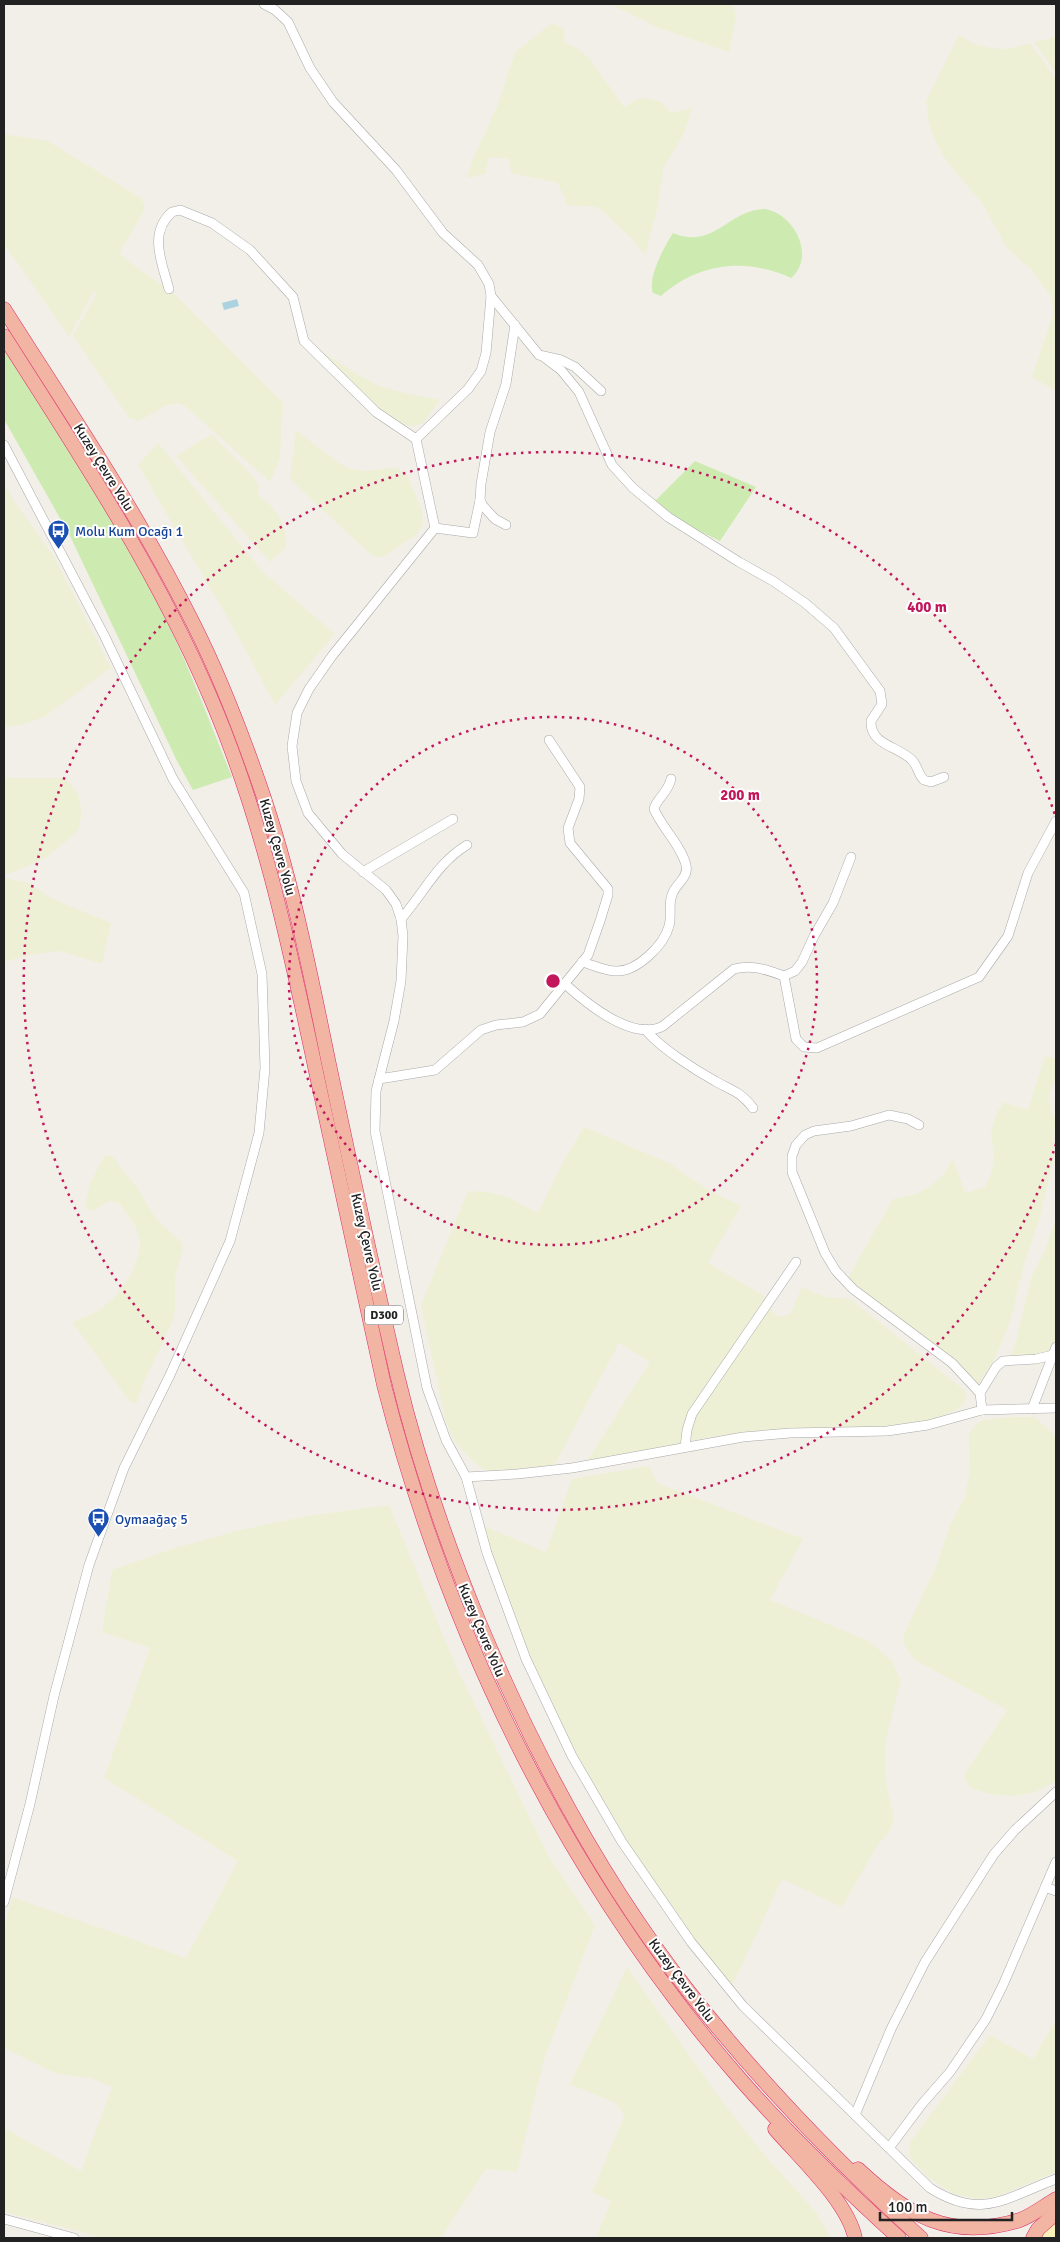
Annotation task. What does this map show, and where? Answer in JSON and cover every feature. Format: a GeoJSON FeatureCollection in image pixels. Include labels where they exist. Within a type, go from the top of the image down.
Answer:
{"type":"FeatureCollection","features":[{"type":"Feature","properties":{"kind":"highway","name":"Kuzey Çevre Yolu"},"geometry":{"type":"LineString","coordinates":[[4,309],[101,461],[154,549],[182,602],[224,690],[261,790],[301,929],[398,1378],[418,1452],[460,1576],[504,1681],[555,1786],[583,1835],[634,1914],[687,1990],[756,2072],[810,2132],[864,2187],[921,2238]]}},
{"type":"Feature","properties":{"kind":"highway","name":"Kuzey Çevre Yolu"},"geometry":{"type":"LineString","coordinates":[[4,336],[87,466],[141,557],[182,634],[210,697],[248,793],[287,935],[384,1386],[410,1482],[443,1576],[493,1695],[572,1845],[622,1924],[677,2001],[741,2080],[811,2156],[899,2238]]}},
{"type":"Feature","properties":{"kind":"highway"},"geometry":{"type":"LineString","coordinates":[[677,2001],[739,2086],[836,2199],[848,2217],[855,2238]]}},
{"type":"Feature","properties":{"kind":"highway"},"geometry":{"type":"LineString","coordinates":[[756,2072],[892,2198],[915,2217],[940,2228],[967,2233],[993,2229],[1020,2220],[1056,2198]]}},
{"type":"Feature","properties":{"kind":"highway"},"geometry":{"type":"LineString","coordinates":[[1033,2238],[1038,2229],[1056,2213]]}},
{"type":"Feature","properties":{"kind":"street"},"geometry":{"type":"LineString","coordinates":[[264,4],[276,10],[288,22],[310,68],[325,92],[360,133],[396,170],[443,233],[478,265],[486,277],[491,296],[486,352],[481,371],[462,396],[416,439]]}},
{"type":"Feature","properties":{"kind":"street"},"geometry":{"type":"LineString","coordinates":[[170,289],[157,244],[166,217],[172,212],[180,210],[225,231],[256,255],[293,297],[304,340],[376,412],[416,439],[435,528]]}},
{"type":"Feature","properties":{"kind":"street"},"geometry":{"type":"LineString","coordinates":[[491,296],[539,355],[564,373],[579,392],[612,465],[622,477],[668,517],[790,592],[834,628],[880,691],[882,704],[871,721],[874,735],[880,741],[911,759],[924,780],[931,782],[944,777]]}},
{"type":"Feature","properties":{"kind":"street"},"geometry":{"type":"LineString","coordinates":[[435,528],[473,533],[490,432],[506,384],[515,325]]}},
{"type":"Feature","properties":{"kind":"street"},"geometry":{"type":"LineString","coordinates":[[545,358],[561,360],[575,367],[601,391]]}},
{"type":"Feature","properties":{"kind":"street"},"geometry":{"type":"LineString","coordinates":[[4,445],[104,635],[173,779],[244,893],[262,974],[264,1068],[259,1133],[230,1241],[170,1375],[124,1468],[89,1565],[54,1696],[30,1804],[4,1902]]}},
{"type":"Feature","properties":{"kind":"street"},"geometry":{"type":"LineString","coordinates":[[480,500],[490,516],[506,525]]}},
{"type":"Feature","properties":{"kind":"street"},"geometry":{"type":"LineString","coordinates":[[435,528],[332,656],[305,697],[294,728],[293,770],[303,803],[313,820],[330,841],[363,872],[386,890],[396,904],[401,919],[403,936],[398,1000],[379,1079],[375,1106],[376,1143],[422,1372],[438,1420],[466,1477],[487,1552],[523,1651],[557,1726],[605,1814],[691,1942],[718,1978],[763,2026],[930,2188],[948,2198],[968,2203],[990,2204],[1010,2199],[1056,2178]]}},
{"type":"Feature","properties":{"kind":"street"},"geometry":{"type":"LineString","coordinates":[[379,1079],[435,1070],[480,1030],[496,1025],[523,1022],[540,1014],[582,962],[591,947],[608,892],[606,885],[570,843],[568,828],[579,799],[580,787],[549,740]]}},
{"type":"Feature","properties":{"kind":"street"},"geometry":{"type":"LineString","coordinates":[[582,962],[614,971],[628,969],[646,956],[667,931],[671,918],[672,895],[687,871],[684,861],[654,809],[655,804],[666,792],[671,779]]}},
{"type":"Feature","properties":{"kind":"street"},"geometry":{"type":"LineString","coordinates":[[363,872],[454,819]]}},
{"type":"Feature","properties":{"kind":"street"},"geometry":{"type":"LineString","coordinates":[[784,976],[796,1039],[804,1046],[813,1049],[979,977],[1008,936],[1028,873],[1056,821]]}},
{"type":"Feature","properties":{"kind":"street"},"geometry":{"type":"LineString","coordinates":[[401,919],[436,870],[452,855],[467,845]]}},
{"type":"Feature","properties":{"kind":"street"},"geometry":{"type":"LineString","coordinates":[[564,984],[585,1002],[625,1025],[653,1030],[663,1026],[734,968],[755,967],[784,976],[795,971],[802,962],[833,902],[851,857]]}},
{"type":"Feature","properties":{"kind":"street"},"geometry":{"type":"LineString","coordinates":[[645,1030],[659,1044],[716,1082],[742,1095],[753,1108]]}},
{"type":"Feature","properties":{"kind":"street"},"geometry":{"type":"LineString","coordinates":[[919,1125],[908,1119],[889,1115],[851,1126],[814,1131],[805,1136],[796,1145],[792,1156],[792,1172],[825,1253],[842,1279],[952,1363],[980,1393],[982,1410]]}},
{"type":"Feature","properties":{"kind":"street"},"geometry":{"type":"LineString","coordinates":[[685,1448],[687,1430],[692,1414],[796,1262]]}},
{"type":"Feature","properties":{"kind":"street"},"geometry":{"type":"LineString","coordinates":[[980,1393],[996,1367],[1002,1361],[1036,1359],[1055,1351]]}},
{"type":"Feature","properties":{"kind":"street"},"geometry":{"type":"LineString","coordinates":[[1032,1409],[1055,1351]]}},
{"type":"Feature","properties":{"kind":"street"},"geometry":{"type":"LineString","coordinates":[[466,1477],[572,1468],[719,1440],[766,1434],[866,1432],[903,1429],[946,1421],[982,1410],[1056,1408]]}},
{"type":"Feature","properties":{"kind":"street"},"geometry":{"type":"LineString","coordinates":[[855,2116],[891,2029],[925,1962],[994,1854],[1015,1830],[1056,1792]]}},
{"type":"Feature","properties":{"kind":"street"},"geometry":{"type":"LineString","coordinates":[[890,2148],[922,2104],[963,2054],[986,2019],[1003,1985],[1056,1862]]}},
{"type":"Feature","properties":{"kind":"street"},"geometry":{"type":"LineString","coordinates":[[1045,1887],[1056,1891]]}},
{"type":"Feature","properties":{"kind":"street"},"geometry":{"type":"LineString","coordinates":[[4,2218],[74,2238]]}},
{"type":"Feature","properties":{"kind":"green space"},"geometry":{"type":"Polygon","coordinates":[[[610,4],[733,4],[736,17],[729,52],[659,28],[610,4]]]}},
{"type":"Feature","properties":{"kind":"green space"},"geometry":{"type":"Polygon","coordinates":[[[552,23],[563,28],[565,32],[564,42],[577,48],[589,58],[624,107],[638,99],[648,98],[661,102],[671,113],[692,108],[684,133],[663,169],[658,206],[645,255],[629,236],[605,213],[596,207],[567,205],[558,183],[511,173],[509,159],[489,157],[485,174],[467,178],[472,161],[498,104],[515,52],[552,23]]]}},
{"type":"Feature","properties":{"kind":"green space"},"geometry":{"type":"Polygon","coordinates":[[[959,35],[974,44],[991,48],[1007,49],[1030,43],[1056,79],[1056,391],[1032,377],[1053,315],[1052,298],[1031,269],[1007,248],[982,203],[947,162],[936,143],[929,123],[926,101],[959,35]]]}},
{"type":"Feature","properties":{"kind":"green space"},"geometry":{"type":"Polygon","coordinates":[[[1056,35],[1056,73],[1034,42],[1049,39],[1056,35]]]}},
{"type":"Feature","properties":{"kind":"green space"},"geometry":{"type":"Polygon","coordinates":[[[4,134],[48,141],[141,198],[144,204],[144,211],[119,254],[178,297],[283,403],[280,458],[270,482],[184,405],[177,403],[165,406],[139,421],[129,418],[73,335],[97,293],[94,291],[69,337],[4,244],[4,134]]]}},
{"type":"Feature","properties":{"kind":"green space"},"geometry":{"type":"Polygon","coordinates":[[[764,209],[775,212],[784,218],[798,236],[802,247],[802,258],[798,269],[791,278],[757,267],[723,267],[691,276],[661,296],[653,293],[652,279],[655,270],[673,233],[687,237],[699,237],[751,211],[764,209]]]}},
{"type":"Feature","properties":{"kind":"green space"},"geometry":{"type":"Polygon","coordinates":[[[4,348],[103,505],[140,569],[178,645],[232,777],[193,790],[177,761],[70,536],[4,419],[4,348]]]}},
{"type":"Feature","properties":{"kind":"green space"},"geometry":{"type":"Polygon","coordinates":[[[326,354],[379,386],[440,400],[423,423],[415,426],[403,425],[385,415],[322,357],[326,354]]]}},
{"type":"Feature","properties":{"kind":"green space"},"geometry":{"type":"Polygon","coordinates":[[[296,430],[339,463],[351,469],[367,471],[396,467],[408,476],[422,511],[423,524],[415,536],[383,557],[371,555],[290,479],[296,430]]]}},
{"type":"Feature","properties":{"kind":"green space"},"geometry":{"type":"Polygon","coordinates":[[[212,435],[254,477],[259,486],[258,494],[272,507],[280,518],[285,532],[286,548],[270,562],[176,456],[212,435]]]}},
{"type":"Feature","properties":{"kind":"green space"},"geometry":{"type":"Polygon","coordinates":[[[158,443],[263,572],[335,634],[275,705],[234,629],[138,465],[158,443]]]}},
{"type":"Feature","properties":{"kind":"green space"},"geometry":{"type":"Polygon","coordinates":[[[695,461],[756,487],[720,541],[695,529],[654,502],[695,461]]]}},
{"type":"Feature","properties":{"kind":"green space"},"geometry":{"type":"Polygon","coordinates":[[[4,482],[14,501],[53,555],[111,668],[44,717],[25,724],[4,727],[4,482]]]}},
{"type":"Feature","properties":{"kind":"green space"},"geometry":{"type":"Polygon","coordinates":[[[4,778],[65,778],[78,793],[82,813],[78,831],[47,857],[6,874],[6,878],[29,883],[53,899],[111,923],[102,964],[60,951],[24,956],[4,962],[4,778]]]}},
{"type":"Feature","properties":{"kind":"green space"},"geometry":{"type":"Polygon","coordinates":[[[1045,1056],[1056,1059],[1056,1075],[1049,1096],[1055,1120],[1053,1162],[1039,1221],[1024,1264],[1010,1322],[993,1362],[977,1386],[846,1281],[893,1199],[916,1194],[930,1186],[944,1174],[953,1158],[965,1193],[985,1187],[991,1174],[994,1158],[991,1132],[996,1114],[1004,1102],[1028,1110],[1045,1056]]]}},
{"type":"Feature","properties":{"kind":"green space"},"geometry":{"type":"Polygon","coordinates":[[[584,1127],[669,1163],[707,1189],[741,1206],[708,1263],[763,1295],[774,1314],[780,1317],[790,1314],[802,1287],[826,1297],[850,1299],[964,1390],[966,1398],[963,1405],[943,1416],[919,1423],[876,1428],[749,1432],[711,1437],[585,1464],[650,1362],[619,1343],[553,1468],[491,1473],[478,1466],[456,1444],[446,1423],[421,1305],[468,1191],[488,1192],[508,1197],[538,1213],[563,1162],[584,1127]]]}},
{"type":"Feature","properties":{"kind":"green space"},"geometry":{"type":"Polygon","coordinates":[[[105,1155],[112,1156],[138,1189],[156,1219],[180,1241],[183,1248],[175,1276],[175,1309],[172,1323],[142,1386],[137,1403],[131,1403],[72,1322],[98,1311],[113,1299],[131,1275],[139,1253],[140,1241],[136,1227],[120,1204],[109,1201],[94,1211],[88,1209],[85,1205],[91,1181],[105,1155]]]}},
{"type":"Feature","properties":{"kind":"green space"},"geometry":{"type":"Polygon","coordinates":[[[1056,1219],[1056,1359],[1036,1365],[1008,1363],[1017,1338],[1031,1278],[1044,1252],[1056,1219]]]}},
{"type":"Feature","properties":{"kind":"green space"},"geometry":{"type":"Polygon","coordinates":[[[1035,1417],[1056,1437],[1056,1781],[1035,1792],[1016,1796],[994,1795],[970,1788],[964,1777],[1007,1710],[915,1660],[905,1647],[903,1636],[935,1569],[950,1525],[964,1499],[970,1472],[969,1434],[975,1425],[983,1420],[1035,1417]]]}},
{"type":"Feature","properties":{"kind":"green space"},"geometry":{"type":"Polygon","coordinates":[[[649,1466],[657,1483],[803,1539],[770,1600],[869,1641],[892,1661],[901,1680],[885,1743],[885,1780],[894,1816],[891,1829],[877,1846],[842,1907],[782,1879],[731,1989],[690,1936],[631,1848],[567,1737],[523,1642],[481,1525],[546,1552],[572,1479],[649,1466]]]}},
{"type":"Feature","properties":{"kind":"green space"},"geometry":{"type":"Polygon","coordinates":[[[389,1505],[455,1664],[548,1855],[595,1925],[544,2060],[517,2172],[486,2169],[441,2238],[105,2238],[4,2212],[4,2134],[6,2129],[81,2171],[112,2087],[91,2078],[57,2074],[4,2048],[4,1931],[12,1897],[186,1958],[238,1861],[104,1778],[150,1648],[102,1632],[112,1570],[175,1548],[240,1530],[307,1516],[389,1505]]]}},
{"type":"Feature","properties":{"kind":"green space"},"geometry":{"type":"Polygon","coordinates":[[[627,1967],[719,2097],[761,2151],[816,2212],[831,2238],[596,2238],[611,2201],[592,2192],[624,2117],[615,2103],[570,2084],[627,1967]]]}},
{"type":"Feature","properties":{"kind":"green space"},"geometry":{"type":"Polygon","coordinates":[[[1056,2020],[1056,2172],[996,2197],[977,2199],[954,2194],[929,2178],[910,2158],[910,2142],[990,2035],[1033,2059],[1056,2020]]]}},
{"type":"Feature","properties":{"kind":"sand"},"geometry":{"type":"Polygon","coordinates":[[[1056,2217],[1056,2238],[1037,2238],[1056,2217]]]}},
{"type":"Feature","properties":{"kind":"water"},"geometry":{"type":"Polygon","coordinates":[[[237,299],[239,306],[224,310],[222,303],[237,299]]]}},
{"type":"Feature","properties":{"kind":"place","name":"Molu Kum Ocağı 1"},"geometry":{"type":"Point","coordinates":[59,550]}},
{"type":"Feature","properties":{"kind":"place","name":"Oymaağaç 5"},"geometry":{"type":"Point","coordinates":[99,1538]}}]}
